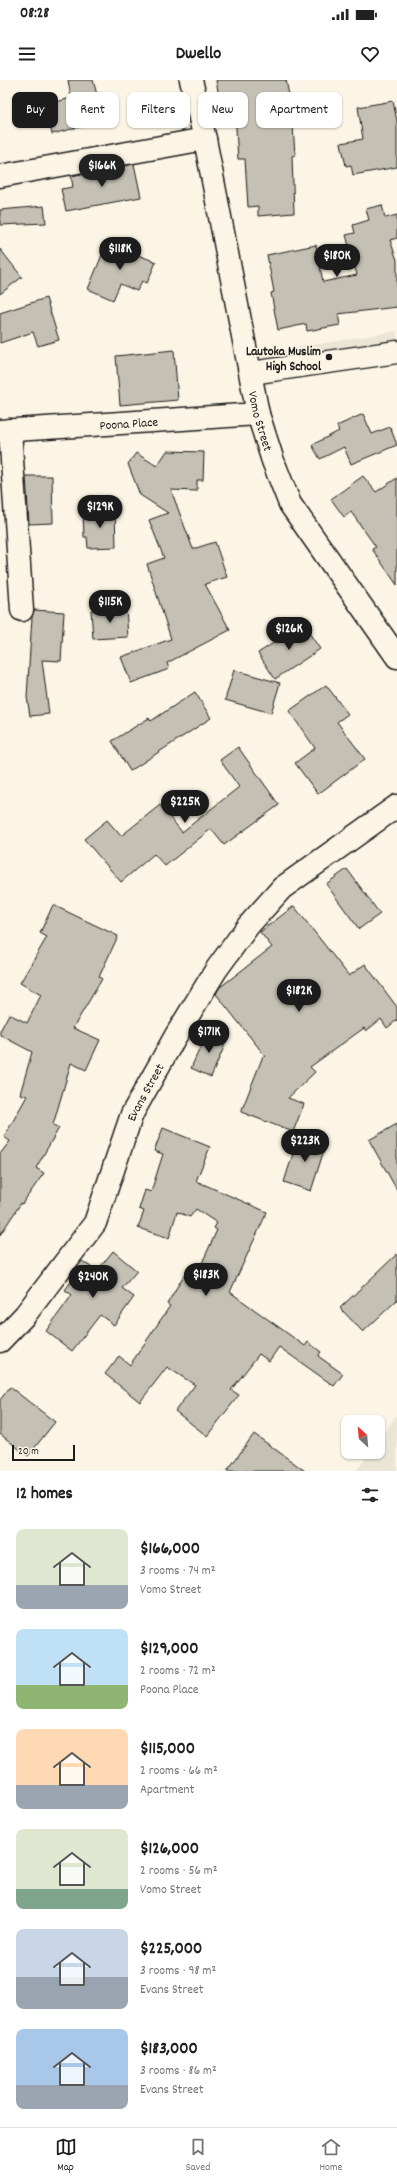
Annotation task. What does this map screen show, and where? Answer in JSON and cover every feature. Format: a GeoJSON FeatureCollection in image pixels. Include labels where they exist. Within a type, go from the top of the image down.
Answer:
{"type":"FeatureCollection","features":[{"type":"Feature","properties":{"kind":"street","name":"Vomo Street"},"geometry":{"type":"LineString","coordinates":[[191,80],[205,139],[258,414],[273,461],[290,504],[397,657]]}},
{"type":"Feature","properties":{"kind":"street"},"geometry":{"type":"LineString","coordinates":[[0,176],[205,139]]}},
{"type":"Feature","properties":{"kind":"street"},"geometry":{"type":"LineString","coordinates":[[251,373],[397,352]]}},
{"type":"Feature","properties":{"kind":"street","name":"Poona Place"},"geometry":{"type":"LineString","coordinates":[[5,430],[258,414]]}},
{"type":"Feature","properties":{"kind":"street"},"geometry":{"type":"LineString","coordinates":[[5,430],[22,610]]}},
{"type":"Feature","properties":{"kind":"street","name":"Evans Street"},"geometry":{"type":"LineString","coordinates":[[0,1341],[25,1315],[96,1223],[132,1114],[191,1010],[216,970],[248,926],[282,888],[397,806]]}},
{"type":"Feature","properties":{"kind":"shaded area","name":"Lautoka Muslim High School"},"geometry":{"type":"Polygon","coordinates":[[[397,331],[397,361],[265,385],[260,354],[397,331]]]}},
{"type":"Feature","properties":{"kind":"shaded area"},"geometry":{"type":"Polygon","coordinates":[[[397,1415],[397,1471],[356,1471],[365,1459],[385,1459],[385,1431],[397,1415]]]}},
{"type":"Feature","properties":{"kind":"building"},"geometry":{"type":"Polygon","coordinates":[[[68,80],[93,80],[96,92],[70,92],[68,80]]]}},
{"type":"Feature","properties":{"kind":"building"},"geometry":{"type":"Polygon","coordinates":[[[216,80],[286,80],[288,92],[256,92],[256,128],[293,128],[295,155],[292,156],[294,213],[258,216],[258,206],[248,207],[245,159],[238,159],[236,128],[248,128],[248,92],[218,92],[216,80]]]}},
{"type":"Feature","properties":{"kind":"building"},"geometry":{"type":"Polygon","coordinates":[[[66,99],[66,128],[76,128],[52,134],[51,128],[58,128],[58,102],[66,99]]]}},
{"type":"Feature","properties":{"kind":"building"},"geometry":{"type":"Polygon","coordinates":[[[393,101],[397,121],[397,167],[353,175],[351,165],[346,166],[341,143],[363,139],[358,107],[393,101]]]}},
{"type":"Feature","properties":{"kind":"building"},"geometry":{"type":"Polygon","coordinates":[[[134,164],[141,197],[66,211],[61,189],[73,187],[71,176],[134,164]]]}},
{"type":"Feature","properties":{"kind":"building"},"geometry":{"type":"Polygon","coordinates":[[[382,205],[385,218],[397,215],[397,238],[390,240],[397,260],[397,307],[338,314],[340,325],[307,331],[306,324],[278,330],[271,293],[274,292],[267,255],[316,245],[323,282],[357,275],[346,235],[355,233],[353,225],[369,220],[366,209],[382,205]]]}},
{"type":"Feature","properties":{"kind":"building"},"geometry":{"type":"Polygon","coordinates":[[[44,206],[46,223],[0,225],[0,210],[44,206]]]}},
{"type":"Feature","properties":{"kind":"building"},"geometry":{"type":"Polygon","coordinates":[[[107,243],[156,262],[147,283],[142,281],[137,291],[120,284],[113,300],[88,289],[107,243]]]}},
{"type":"Feature","properties":{"kind":"building"},"geometry":{"type":"Polygon","coordinates":[[[0,249],[22,277],[0,294],[0,249]]]}},
{"type":"Feature","properties":{"kind":"building"},"geometry":{"type":"Polygon","coordinates":[[[46,298],[59,340],[38,346],[33,332],[0,343],[0,313],[46,298]]]}},
{"type":"Feature","properties":{"kind":"building"},"geometry":{"type":"Polygon","coordinates":[[[174,350],[178,400],[120,405],[116,356],[174,350]]]}},
{"type":"Feature","properties":{"kind":"building"},"geometry":{"type":"Polygon","coordinates":[[[363,414],[372,434],[390,427],[397,445],[351,464],[344,447],[320,459],[312,445],[339,431],[337,426],[363,414]]]}},
{"type":"Feature","properties":{"kind":"building"},"geometry":{"type":"Polygon","coordinates":[[[167,451],[204,452],[203,480],[197,480],[197,491],[171,490],[193,549],[215,542],[227,577],[205,584],[230,630],[167,663],[169,669],[131,683],[121,657],[171,639],[147,564],[164,558],[149,520],[168,513],[140,495],[128,464],[136,453],[157,466],[167,451]]]}},
{"type":"Feature","properties":{"kind":"building"},"geometry":{"type":"Polygon","coordinates":[[[26,476],[52,476],[53,523],[29,524],[26,476]]]}},
{"type":"Feature","properties":{"kind":"building"},"geometry":{"type":"Polygon","coordinates":[[[363,476],[376,492],[397,478],[397,585],[372,549],[376,547],[351,512],[344,517],[331,499],[363,476]]]}},
{"type":"Feature","properties":{"kind":"building"},"geometry":{"type":"Polygon","coordinates":[[[115,510],[116,547],[88,548],[87,537],[84,537],[83,512],[115,510]]]}},
{"type":"Feature","properties":{"kind":"building"},"geometry":{"type":"Polygon","coordinates":[[[126,608],[128,637],[93,639],[91,610],[126,608]]]}},
{"type":"Feature","properties":{"kind":"building"},"geometry":{"type":"Polygon","coordinates":[[[34,610],[64,612],[61,661],[42,660],[49,714],[30,716],[27,697],[32,617],[34,610]]]}},
{"type":"Feature","properties":{"kind":"building"},"geometry":{"type":"Polygon","coordinates":[[[303,624],[320,649],[275,679],[258,653],[303,624]]]}},
{"type":"Feature","properties":{"kind":"building"},"geometry":{"type":"Polygon","coordinates":[[[234,670],[280,683],[271,713],[225,700],[234,670]]]}},
{"type":"Feature","properties":{"kind":"building"},"geometry":{"type":"Polygon","coordinates":[[[326,685],[348,714],[337,722],[365,759],[318,794],[295,763],[315,748],[289,711],[326,685]]]}},
{"type":"Feature","properties":{"kind":"building"},"geometry":{"type":"Polygon","coordinates":[[[195,692],[211,718],[130,771],[112,741],[149,718],[151,721],[195,692]]]}},
{"type":"Feature","properties":{"kind":"building"},"geometry":{"type":"Polygon","coordinates":[[[238,747],[279,805],[224,845],[211,829],[165,866],[154,854],[121,882],[84,839],[107,820],[121,836],[160,805],[182,832],[239,787],[220,760],[238,747]]]}},
{"type":"Feature","properties":{"kind":"building"},"geometry":{"type":"Polygon","coordinates":[[[347,869],[380,914],[359,929],[326,884],[347,869]]]}},
{"type":"Feature","properties":{"kind":"building"},"geometry":{"type":"Polygon","coordinates":[[[53,905],[118,936],[99,977],[102,979],[73,1028],[100,1040],[86,1070],[71,1063],[53,1125],[59,1128],[36,1168],[44,1173],[22,1204],[21,1203],[0,1235],[0,1154],[10,1141],[4,1137],[27,1096],[20,1094],[32,1052],[0,1035],[0,1031],[9,1014],[27,1023],[41,995],[20,983],[47,937],[40,933],[53,905]]]}},
{"type":"Feature","properties":{"kind":"building"},"geometry":{"type":"Polygon","coordinates":[[[294,906],[349,976],[365,964],[397,1007],[397,1020],[387,1028],[381,1019],[366,1031],[364,1028],[310,1067],[315,1072],[288,1098],[304,1104],[293,1132],[241,1112],[263,1056],[266,1057],[216,994],[219,988],[272,947],[260,932],[294,906]]]}},
{"type":"Feature","properties":{"kind":"building"},"geometry":{"type":"Polygon","coordinates":[[[207,1032],[227,1040],[211,1077],[191,1068],[207,1032]]]}},
{"type":"Feature","properties":{"kind":"building"},"geometry":{"type":"Polygon","coordinates":[[[397,1124],[397,1190],[369,1140],[397,1124]]]}},
{"type":"Feature","properties":{"kind":"building"},"geometry":{"type":"Polygon","coordinates":[[[163,1128],[210,1147],[196,1181],[267,1212],[230,1292],[305,1346],[308,1342],[321,1352],[318,1356],[343,1374],[334,1386],[279,1347],[269,1361],[259,1354],[231,1390],[239,1395],[207,1436],[175,1411],[195,1385],[167,1367],[140,1402],[105,1374],[119,1356],[130,1365],[170,1306],[167,1304],[184,1275],[194,1281],[217,1230],[214,1228],[217,1223],[196,1209],[190,1217],[177,1212],[169,1238],[138,1228],[144,1211],[139,1209],[145,1190],[151,1192],[163,1154],[154,1151],[163,1128]]]}},
{"type":"Feature","properties":{"kind":"building"},"geometry":{"type":"Polygon","coordinates":[[[299,1135],[326,1144],[311,1191],[284,1182],[299,1135]]]}},
{"type":"Feature","properties":{"kind":"building"},"geometry":{"type":"Polygon","coordinates":[[[113,1251],[137,1271],[122,1288],[134,1297],[114,1325],[100,1315],[72,1351],[46,1331],[72,1295],[65,1290],[73,1279],[70,1277],[82,1261],[97,1271],[113,1251]]]}},
{"type":"Feature","properties":{"kind":"building"},"geometry":{"type":"Polygon","coordinates":[[[397,1254],[397,1300],[363,1332],[340,1308],[397,1254]]]}},
{"type":"Feature","properties":{"kind":"building"},"geometry":{"type":"Polygon","coordinates":[[[10,1387],[55,1422],[28,1456],[0,1434],[0,1400],[10,1387]]]}},
{"type":"Feature","properties":{"kind":"building"},"geometry":{"type":"Polygon","coordinates":[[[254,1434],[305,1471],[227,1471],[254,1434]]]}},
{"type":"Feature","properties":{"kind":"place","name":"Lautoka Muslim High School"},"geometry":{"type":"Point","coordinates":[329,357]}}]}
